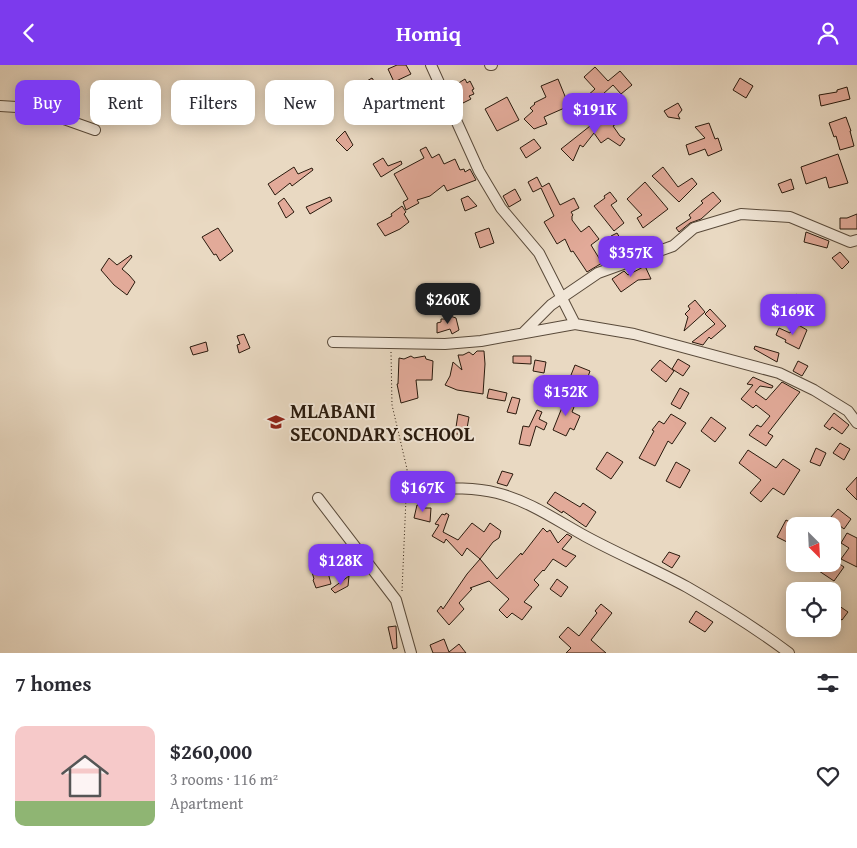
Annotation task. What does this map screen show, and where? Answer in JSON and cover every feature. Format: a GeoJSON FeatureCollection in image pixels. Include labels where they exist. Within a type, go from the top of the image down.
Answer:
{"type":"FeatureCollection","features":[{"type":"Feature","properties":{"kind":"street"},"geometry":{"type":"LineString","coordinates":[[431,65],[480,171],[501,208],[539,253],[575,324]]}},
{"type":"Feature","properties":{"kind":"street"},"geometry":{"type":"LineString","coordinates":[[0,107],[33,108],[95,130]]}},
{"type":"Feature","properties":{"kind":"street"},"geometry":{"type":"LineString","coordinates":[[523,333],[551,305],[598,273],[673,246],[694,228],[741,214],[790,217],[850,242],[857,240]]}},
{"type":"Feature","properties":{"kind":"street"},"geometry":{"type":"LineString","coordinates":[[333,342],[445,344],[481,341],[575,324],[634,335],[780,373],[814,390],[848,411],[857,423]]}},
{"type":"Feature","properties":{"kind":"street"},"geometry":{"type":"LineString","coordinates":[[406,489],[471,489],[496,493],[530,505],[585,536],[687,587],[766,636],[789,653]]}},
{"type":"Feature","properties":{"kind":"street"},"geometry":{"type":"LineString","coordinates":[[318,498],[396,600],[411,653]]}},
{"type":"Feature","properties":{"kind":"path"},"geometry":{"type":"LineString","coordinates":[[390,344],[392,405],[407,469],[402,591]]}},
{"type":"Feature","properties":{"kind":"building"},"geometry":{"type":"Polygon","coordinates":[[[397,65],[406,65],[411,74],[398,80],[393,80],[388,69],[397,65]]]}},
{"type":"Feature","properties":{"kind":"building"},"geometry":{"type":"Polygon","coordinates":[[[595,67],[608,81],[620,71],[632,85],[621,94],[613,85],[593,103],[587,96],[595,89],[584,77],[595,67]]]}},
{"type":"Feature","properties":{"kind":"building"},"geometry":{"type":"Polygon","coordinates":[[[740,78],[753,86],[746,98],[733,90],[740,78]]]}},
{"type":"Feature","properties":{"kind":"building"},"geometry":{"type":"Polygon","coordinates":[[[465,79],[467,83],[470,81],[474,94],[469,96],[471,99],[463,103],[463,80],[465,79]]]}},
{"type":"Feature","properties":{"kind":"building"},"geometry":{"type":"Polygon","coordinates":[[[558,79],[569,106],[544,117],[547,124],[534,129],[524,119],[533,111],[530,108],[534,103],[546,97],[541,86],[558,79]]]}},
{"type":"Feature","properties":{"kind":"building"},"geometry":{"type":"Polygon","coordinates":[[[847,87],[850,99],[821,106],[819,95],[837,92],[837,90],[847,87]]]}},
{"type":"Feature","properties":{"kind":"building"},"geometry":{"type":"Polygon","coordinates":[[[507,97],[519,120],[497,131],[485,109],[507,97]]]}},
{"type":"Feature","properties":{"kind":"building"},"geometry":{"type":"Polygon","coordinates":[[[678,103],[682,110],[678,115],[680,119],[668,117],[664,111],[678,103]]]}},
{"type":"Feature","properties":{"kind":"building"},"geometry":{"type":"Polygon","coordinates":[[[609,111],[616,124],[613,126],[620,136],[625,139],[620,146],[608,138],[601,143],[594,133],[583,147],[580,145],[573,161],[561,149],[609,111]]]}},
{"type":"Feature","properties":{"kind":"building"},"geometry":{"type":"Polygon","coordinates":[[[846,117],[854,146],[840,150],[836,136],[834,137],[829,123],[846,117]]]}},
{"type":"Feature","properties":{"kind":"building"},"geometry":{"type":"Polygon","coordinates":[[[709,123],[715,139],[718,138],[722,150],[708,156],[705,149],[689,155],[686,145],[705,138],[695,127],[709,123]]]}},
{"type":"Feature","properties":{"kind":"building"},"geometry":{"type":"Polygon","coordinates":[[[345,131],[353,145],[347,151],[336,140],[345,131]]]}},
{"type":"Feature","properties":{"kind":"building"},"geometry":{"type":"Polygon","coordinates":[[[534,139],[541,148],[526,158],[520,148],[534,139]]]}},
{"type":"Feature","properties":{"kind":"building"},"geometry":{"type":"Polygon","coordinates":[[[426,147],[432,158],[439,154],[444,164],[455,159],[460,170],[464,169],[465,172],[470,169],[476,180],[447,191],[444,185],[430,196],[417,200],[419,203],[406,210],[403,202],[408,199],[394,174],[424,158],[420,150],[426,147]]]}},
{"type":"Feature","properties":{"kind":"building"},"geometry":{"type":"Polygon","coordinates":[[[838,154],[848,183],[829,188],[826,177],[806,184],[801,167],[838,154]]]}},
{"type":"Feature","properties":{"kind":"building"},"geometry":{"type":"Polygon","coordinates":[[[383,158],[388,166],[401,161],[402,164],[381,177],[373,164],[383,158]]]}},
{"type":"Feature","properties":{"kind":"building"},"geometry":{"type":"Polygon","coordinates":[[[294,167],[298,174],[312,168],[313,170],[292,186],[290,183],[275,195],[268,184],[294,167]]]}},
{"type":"Feature","properties":{"kind":"building"},"geometry":{"type":"Polygon","coordinates":[[[663,167],[678,187],[692,178],[697,184],[679,202],[652,176],[663,167]]]}},
{"type":"Feature","properties":{"kind":"building"},"geometry":{"type":"Polygon","coordinates":[[[537,177],[542,187],[549,183],[560,205],[574,198],[579,208],[571,212],[573,215],[572,220],[581,232],[589,226],[599,239],[591,245],[602,263],[587,272],[573,251],[571,252],[565,239],[557,244],[544,222],[554,216],[541,188],[533,192],[528,182],[537,177]]]}},
{"type":"Feature","properties":{"kind":"building"},"geometry":{"type":"Polygon","coordinates":[[[791,179],[794,189],[782,193],[778,184],[791,179]]]}},
{"type":"Feature","properties":{"kind":"building"},"geometry":{"type":"Polygon","coordinates":[[[645,182],[668,209],[643,228],[637,218],[642,215],[627,199],[645,182]]]}},
{"type":"Feature","properties":{"kind":"building"},"geometry":{"type":"Polygon","coordinates":[[[515,189],[521,200],[509,207],[503,196],[515,189]]]}},
{"type":"Feature","properties":{"kind":"building"},"geometry":{"type":"Polygon","coordinates":[[[610,192],[617,201],[611,205],[624,223],[614,231],[594,206],[610,192]]]}},
{"type":"Feature","properties":{"kind":"building"},"geometry":{"type":"Polygon","coordinates":[[[713,192],[721,201],[701,219],[690,223],[679,232],[676,228],[691,218],[689,215],[703,203],[701,201],[713,192]]]}},
{"type":"Feature","properties":{"kind":"building"},"geometry":{"type":"Polygon","coordinates":[[[468,196],[477,206],[465,211],[461,199],[468,196]]]}},
{"type":"Feature","properties":{"kind":"building"},"geometry":{"type":"Polygon","coordinates":[[[330,197],[332,201],[310,214],[306,207],[330,197]]]}},
{"type":"Feature","properties":{"kind":"building"},"geometry":{"type":"Polygon","coordinates":[[[284,198],[294,212],[286,218],[278,203],[284,198]]]}},
{"type":"Feature","properties":{"kind":"building"},"geometry":{"type":"Polygon","coordinates":[[[402,206],[409,222],[400,229],[385,236],[377,224],[392,216],[391,214],[402,206]]]}},
{"type":"Feature","properties":{"kind":"building"},"geometry":{"type":"Polygon","coordinates":[[[857,214],[857,229],[840,229],[840,218],[847,218],[857,214]]]}},
{"type":"Feature","properties":{"kind":"building"},"geometry":{"type":"Polygon","coordinates":[[[218,228],[233,251],[220,261],[202,237],[218,228]]]}},
{"type":"Feature","properties":{"kind":"building"},"geometry":{"type":"Polygon","coordinates":[[[489,228],[494,243],[480,248],[475,233],[489,228]]]}},
{"type":"Feature","properties":{"kind":"building"},"geometry":{"type":"Polygon","coordinates":[[[806,232],[829,241],[827,248],[804,242],[806,232]]]}},
{"type":"Feature","properties":{"kind":"building"},"geometry":{"type":"Polygon","coordinates":[[[617,233],[623,243],[627,241],[633,251],[617,259],[611,250],[617,246],[611,236],[617,233]]]}},
{"type":"Feature","properties":{"kind":"building"},"geometry":{"type":"Polygon","coordinates":[[[840,252],[849,262],[842,269],[832,258],[840,252]]]}},
{"type":"Feature","properties":{"kind":"building"},"geometry":{"type":"Polygon","coordinates":[[[131,255],[132,257],[122,269],[135,282],[127,295],[114,285],[101,270],[109,258],[117,265],[131,255]]]}},
{"type":"Feature","properties":{"kind":"building"},"geometry":{"type":"Polygon","coordinates":[[[645,266],[651,279],[638,280],[621,292],[612,279],[624,271],[628,275],[645,266]]]}},
{"type":"Feature","properties":{"kind":"building"},"geometry":{"type":"Polygon","coordinates":[[[796,294],[806,302],[799,311],[789,303],[796,294]]]}},
{"type":"Feature","properties":{"kind":"building"},"geometry":{"type":"Polygon","coordinates":[[[695,300],[705,312],[684,331],[688,317],[685,314],[690,309],[688,306],[695,300]]]}},
{"type":"Feature","properties":{"kind":"building"},"geometry":{"type":"Polygon","coordinates":[[[710,309],[726,326],[711,339],[709,337],[703,345],[692,342],[715,324],[705,314],[710,309]]]}},
{"type":"Feature","properties":{"kind":"building"},"geometry":{"type":"Polygon","coordinates":[[[450,316],[456,318],[459,330],[452,334],[450,329],[437,333],[437,323],[441,322],[441,319],[446,319],[450,316]]]}},
{"type":"Feature","properties":{"kind":"building"},"geometry":{"type":"Polygon","coordinates":[[[795,323],[807,330],[799,349],[776,335],[779,328],[790,333],[795,323]]]}},
{"type":"Feature","properties":{"kind":"building"},"geometry":{"type":"Polygon","coordinates":[[[244,334],[250,348],[239,353],[237,345],[240,344],[237,336],[244,334]]]}},
{"type":"Feature","properties":{"kind":"building"},"geometry":{"type":"Polygon","coordinates":[[[206,342],[208,351],[193,355],[190,347],[206,342]]]}},
{"type":"Feature","properties":{"kind":"building"},"geometry":{"type":"Polygon","coordinates":[[[755,346],[779,353],[777,362],[754,349],[755,346]]]}},
{"type":"Feature","properties":{"kind":"building"},"geometry":{"type":"Polygon","coordinates":[[[477,351],[484,351],[483,394],[457,390],[445,385],[450,376],[453,362],[462,370],[458,355],[469,352],[473,355],[477,351]]]}},
{"type":"Feature","properties":{"kind":"building"},"geometry":{"type":"Polygon","coordinates":[[[411,356],[414,358],[425,356],[426,359],[433,361],[432,380],[416,380],[418,398],[401,403],[397,384],[399,358],[404,359],[411,356]]]}},
{"type":"Feature","properties":{"kind":"building"},"geometry":{"type":"Polygon","coordinates":[[[513,356],[531,356],[531,364],[513,363],[513,356]]]}},
{"type":"Feature","properties":{"kind":"building"},"geometry":{"type":"Polygon","coordinates":[[[678,359],[690,366],[683,376],[672,369],[678,359]]]}},
{"type":"Feature","properties":{"kind":"building"},"geometry":{"type":"Polygon","coordinates":[[[535,360],[546,362],[544,373],[533,371],[535,360]]]}},
{"type":"Feature","properties":{"kind":"building"},"geometry":{"type":"Polygon","coordinates":[[[660,360],[674,371],[666,382],[651,370],[660,360]]]}},
{"type":"Feature","properties":{"kind":"building"},"geometry":{"type":"Polygon","coordinates":[[[798,361],[808,366],[802,376],[793,371],[798,361]]]}},
{"type":"Feature","properties":{"kind":"building"},"geometry":{"type":"Polygon","coordinates":[[[575,365],[590,371],[585,385],[569,380],[575,365]]]}},
{"type":"Feature","properties":{"kind":"building"},"geometry":{"type":"Polygon","coordinates":[[[753,377],[773,386],[772,388],[760,386],[755,392],[766,400],[782,382],[800,392],[768,433],[773,436],[766,446],[749,435],[757,425],[761,427],[770,416],[756,405],[753,408],[741,399],[753,385],[747,384],[753,377]]]}},
{"type":"Feature","properties":{"kind":"building"},"geometry":{"type":"Polygon","coordinates":[[[680,388],[689,393],[680,409],[671,404],[680,388]]]}},
{"type":"Feature","properties":{"kind":"building"},"geometry":{"type":"Polygon","coordinates":[[[489,389],[507,393],[505,401],[487,398],[489,389]]]}},
{"type":"Feature","properties":{"kind":"building"},"geometry":{"type":"Polygon","coordinates":[[[560,396],[576,402],[572,412],[580,416],[574,430],[570,428],[566,436],[553,430],[563,405],[558,403],[560,396]]]}},
{"type":"Feature","properties":{"kind":"building"},"geometry":{"type":"Polygon","coordinates":[[[512,397],[520,399],[516,414],[507,412],[512,397]]]}},
{"type":"Feature","properties":{"kind":"building"},"geometry":{"type":"Polygon","coordinates":[[[537,410],[542,412],[539,419],[547,423],[544,430],[536,426],[530,446],[519,444],[523,426],[529,427],[537,410]]]}},
{"type":"Feature","properties":{"kind":"building"},"geometry":{"type":"Polygon","coordinates":[[[834,413],[849,425],[842,434],[832,427],[830,430],[824,426],[834,413]]]}},
{"type":"Feature","properties":{"kind":"building"},"geometry":{"type":"Polygon","coordinates":[[[458,414],[469,417],[466,434],[455,434],[458,414]]]}},
{"type":"Feature","properties":{"kind":"building"},"geometry":{"type":"Polygon","coordinates":[[[671,414],[686,423],[672,444],[668,441],[655,466],[639,458],[654,431],[652,430],[659,421],[664,424],[671,414]]]}},
{"type":"Feature","properties":{"kind":"building"},"geometry":{"type":"Polygon","coordinates":[[[711,417],[726,428],[715,442],[701,431],[711,417]]]}},
{"type":"Feature","properties":{"kind":"building"},"geometry":{"type":"Polygon","coordinates":[[[840,443],[850,449],[844,460],[833,453],[840,443]]]}},
{"type":"Feature","properties":{"kind":"building"},"geometry":{"type":"Polygon","coordinates":[[[816,448],[826,453],[820,466],[810,462],[816,448]]]}},
{"type":"Feature","properties":{"kind":"building"},"geometry":{"type":"Polygon","coordinates":[[[748,450],[776,468],[783,459],[800,470],[784,495],[773,488],[761,502],[750,493],[761,480],[739,463],[748,450]]]}},
{"type":"Feature","properties":{"kind":"building"},"geometry":{"type":"Polygon","coordinates":[[[607,452],[623,462],[611,479],[596,469],[607,452]]]}},
{"type":"Feature","properties":{"kind":"building"},"geometry":{"type":"Polygon","coordinates":[[[676,462],[690,470],[680,488],[666,481],[676,462]]]}},
{"type":"Feature","properties":{"kind":"building"},"geometry":{"type":"Polygon","coordinates":[[[502,471],[513,474],[507,486],[497,483],[502,471]]]}},
{"type":"Feature","properties":{"kind":"building"},"geometry":{"type":"Polygon","coordinates":[[[857,477],[857,500],[846,489],[857,477]]]}},
{"type":"Feature","properties":{"kind":"building"},"geometry":{"type":"Polygon","coordinates":[[[555,492],[580,507],[583,503],[596,512],[586,527],[563,511],[562,513],[547,503],[555,492]]]}},
{"type":"Feature","properties":{"kind":"building"},"geometry":{"type":"Polygon","coordinates":[[[423,504],[423,508],[431,508],[430,522],[414,518],[417,505],[423,504]]]}},
{"type":"Feature","properties":{"kind":"building"},"geometry":{"type":"Polygon","coordinates":[[[838,509],[851,519],[844,529],[841,527],[841,517],[831,517],[838,509]]]}},
{"type":"Feature","properties":{"kind":"building"},"geometry":{"type":"Polygon","coordinates":[[[446,513],[449,515],[443,532],[458,540],[472,523],[484,532],[490,523],[501,531],[499,538],[493,542],[480,559],[467,548],[462,556],[446,539],[444,543],[432,536],[439,525],[435,524],[442,514],[445,515],[446,513]]]}},
{"type":"Feature","properties":{"kind":"building"},"geometry":{"type":"Polygon","coordinates":[[[786,520],[786,542],[777,537],[786,520]]]}},
{"type":"Feature","properties":{"kind":"building"},"geometry":{"type":"Polygon","coordinates":[[[543,528],[547,532],[550,530],[558,543],[567,534],[572,537],[562,549],[576,556],[566,567],[553,559],[534,580],[539,585],[524,602],[532,607],[522,620],[512,613],[507,618],[499,610],[509,599],[489,581],[470,588],[472,589],[459,603],[464,609],[449,625],[437,611],[441,606],[443,609],[467,574],[480,559],[497,579],[521,553],[522,555],[543,528]]]}},
{"type":"Feature","properties":{"kind":"building"},"geometry":{"type":"Polygon","coordinates":[[[847,533],[857,538],[857,567],[841,559],[849,548],[841,543],[847,533]]]}},
{"type":"Feature","properties":{"kind":"building"},"geometry":{"type":"Polygon","coordinates":[[[669,552],[680,556],[672,568],[662,562],[669,552]]]}},
{"type":"Feature","properties":{"kind":"building"},"geometry":{"type":"Polygon","coordinates":[[[325,561],[331,584],[316,588],[310,565],[325,561]]]}},
{"type":"Feature","properties":{"kind":"building"},"geometry":{"type":"Polygon","coordinates":[[[822,573],[840,573],[834,581],[822,573]]]}},
{"type":"Feature","properties":{"kind":"building"},"geometry":{"type":"Polygon","coordinates":[[[349,576],[348,586],[335,593],[331,589],[349,576]]]}},
{"type":"Feature","properties":{"kind":"building"},"geometry":{"type":"Polygon","coordinates":[[[557,579],[568,587],[561,597],[550,589],[557,579]]]}},
{"type":"Feature","properties":{"kind":"building"},"geometry":{"type":"Polygon","coordinates":[[[601,604],[612,613],[591,640],[606,653],[566,653],[571,648],[559,637],[568,627],[579,636],[597,613],[595,611],[601,604]]]}},
{"type":"Feature","properties":{"kind":"building"},"geometry":{"type":"Polygon","coordinates":[[[841,607],[848,612],[841,619],[841,607]]]}},
{"type":"Feature","properties":{"kind":"building"},"geometry":{"type":"Polygon","coordinates":[[[696,611],[713,622],[705,632],[689,622],[696,611]]]}},
{"type":"Feature","properties":{"kind":"building"},"geometry":{"type":"Polygon","coordinates":[[[396,626],[397,648],[393,649],[388,627],[396,626]]]}},
{"type":"Feature","properties":{"kind":"building"},"geometry":{"type":"Polygon","coordinates":[[[444,639],[449,652],[459,644],[466,653],[433,653],[430,645],[444,639]]]}},
{"type":"Feature","properties":{"kind":"place","name":"MLABANI SECONDARY SCHOOL"},"geometry":{"type":"Point","coordinates":[276,422]}}]}
